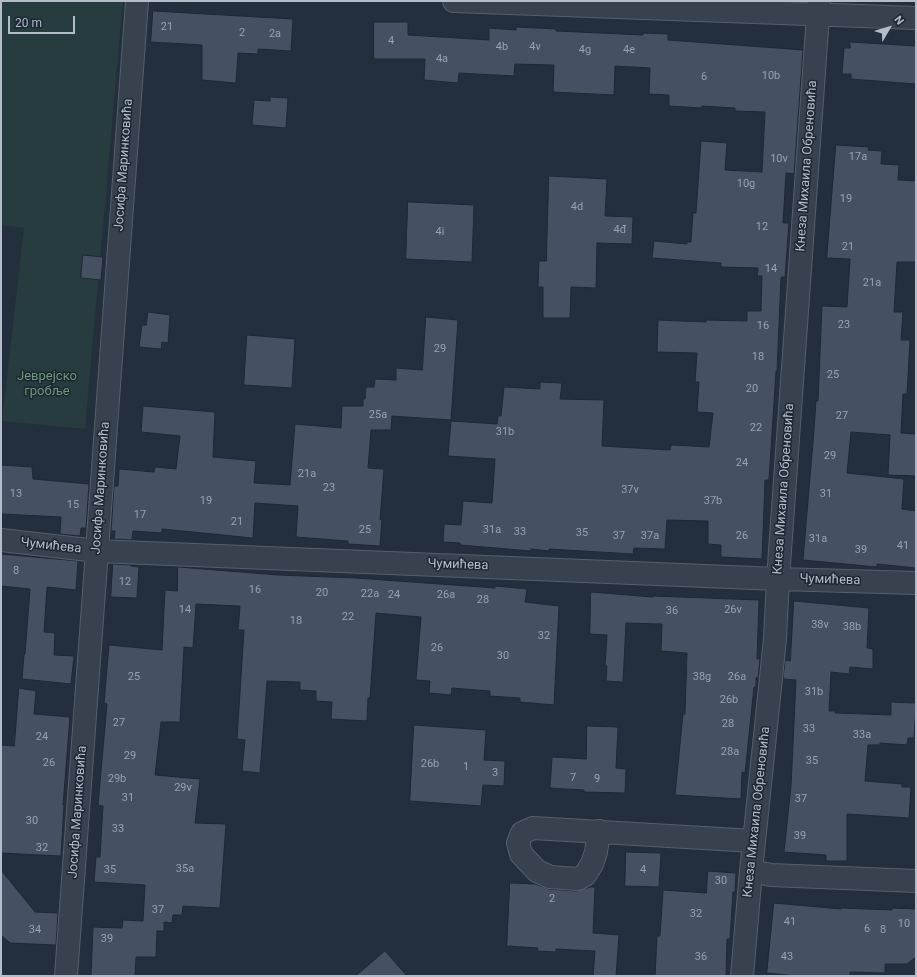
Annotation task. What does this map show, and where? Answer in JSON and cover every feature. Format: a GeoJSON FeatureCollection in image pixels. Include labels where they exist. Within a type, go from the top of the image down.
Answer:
{"type":"FeatureCollection","features":[{"type":"Feature","properties":{"kind":"street","name":"Јосифа Маринковића"},"geometry":{"type":"LineString","coordinates":[[66,976],[137,1]]}},
{"type":"Feature","properties":{"kind":"street"},"geometry":{"type":"LineString","coordinates":[[454,1],[819,8],[916,18]]}},
{"type":"Feature","properties":{"kind":"street","name":"Кнеза Михаила Обреновића"},"geometry":{"type":"LineString","coordinates":[[742,976],[751,871],[775,639],[819,8]]}},
{"type":"Feature","properties":{"kind":"street","name":"Чумићева"},"geometry":{"type":"LineString","coordinates":[[1,540],[97,551],[778,579],[916,583]]}},
{"type":"Feature","properties":{"kind":"street"},"geometry":{"type":"LineString","coordinates":[[599,831],[754,841]]}},
{"type":"Feature","properties":{"kind":"street"},"geometry":{"type":"LineString","coordinates":[[751,871],[771,875],[916,881]]}},
{"type":"Feature","properties":{"kind":"green space","name":"Јеврејско гробље"},"geometry":{"type":"Polygon","coordinates":[[[1,1],[123,1],[85,429],[2,421],[24,228],[1,225],[1,1]]]}},
{"type":"Feature","properties":{"kind":"building"},"geometry":{"type":"Polygon","coordinates":[[[153,11],[293,19],[291,51],[258,49],[258,54],[238,53],[236,83],[202,80],[202,45],[151,42],[153,11]]]}},
{"type":"Feature","properties":{"kind":"building"},"geometry":{"type":"Polygon","coordinates":[[[374,22],[408,22],[408,35],[489,40],[489,28],[516,30],[516,27],[556,29],[556,31],[643,35],[643,33],[668,34],[668,40],[803,50],[794,174],[786,173],[783,223],[789,223],[785,277],[781,277],[777,371],[769,480],[765,480],[762,559],[721,557],[721,545],[708,544],[708,521],[667,520],[665,549],[634,548],[633,554],[549,549],[549,551],[531,549],[531,551],[460,545],[460,543],[443,542],[444,524],[461,525],[463,501],[492,503],[495,459],[448,456],[451,421],[497,424],[498,416],[501,416],[504,387],[540,389],[540,382],[562,383],[560,399],[604,400],[602,446],[670,450],[671,445],[709,447],[713,413],[697,412],[699,382],[695,382],[697,353],[657,352],[658,320],[706,322],[706,320],[747,321],[747,311],[761,311],[762,276],[757,276],[758,268],[721,267],[721,263],[652,258],[654,241],[687,244],[687,242],[691,242],[693,213],[696,213],[701,141],[727,143],[725,170],[762,172],[765,112],[735,111],[735,108],[669,106],[669,95],[649,94],[650,68],[615,66],[614,95],[553,92],[554,65],[515,64],[514,76],[459,73],[458,83],[424,80],[425,59],[374,59],[374,22]]]}},
{"type":"Feature","properties":{"kind":"building"},"geometry":{"type":"Polygon","coordinates":[[[850,42],[916,46],[916,84],[851,79],[851,74],[842,74],[844,48],[850,48],[850,42]]]}},
{"type":"Feature","properties":{"kind":"building"},"geometry":{"type":"Polygon","coordinates":[[[270,97],[288,98],[286,128],[252,125],[254,100],[270,101],[270,97]]]}},
{"type":"Feature","properties":{"kind":"building"},"geometry":{"type":"Polygon","coordinates":[[[836,145],[869,147],[868,150],[882,151],[881,164],[899,165],[898,180],[916,181],[916,262],[897,262],[894,312],[903,312],[901,340],[910,340],[907,394],[903,394],[901,433],[916,434],[916,476],[888,475],[890,435],[851,432],[847,473],[904,479],[902,509],[916,511],[916,568],[877,564],[877,567],[803,560],[816,401],[818,401],[822,306],[847,307],[850,259],[827,258],[836,145]]]}},
{"type":"Feature","properties":{"kind":"building"},"geometry":{"type":"Polygon","coordinates":[[[549,176],[607,179],[605,216],[633,217],[632,244],[597,243],[596,288],[571,287],[570,318],[543,318],[543,287],[538,287],[539,261],[546,261],[549,176]]]}},
{"type":"Feature","properties":{"kind":"building"},"geometry":{"type":"Polygon","coordinates":[[[408,202],[474,205],[472,262],[406,259],[408,202]]]}},
{"type":"Feature","properties":{"kind":"building"},"geometry":{"type":"Polygon","coordinates":[[[83,255],[103,257],[101,280],[81,278],[83,255]]]}},
{"type":"Feature","properties":{"kind":"building"},"geometry":{"type":"Polygon","coordinates":[[[148,312],[170,315],[168,343],[162,342],[161,349],[139,347],[142,325],[146,325],[148,312]]]}},
{"type":"Feature","properties":{"kind":"building"},"geometry":{"type":"Polygon","coordinates":[[[426,317],[458,320],[451,420],[392,416],[391,430],[371,430],[368,468],[384,469],[380,520],[382,519],[380,546],[348,544],[348,541],[296,537],[298,506],[255,503],[253,538],[162,529],[162,533],[133,531],[132,540],[114,539],[115,531],[111,531],[114,486],[118,486],[119,469],[154,472],[155,467],[176,469],[180,436],[141,432],[143,406],[215,412],[213,457],[256,461],[254,483],[290,485],[295,424],[341,428],[342,406],[363,406],[366,387],[374,387],[375,379],[396,380],[396,368],[422,370],[426,317]]]}},
{"type":"Feature","properties":{"kind":"building"},"geometry":{"type":"Polygon","coordinates":[[[247,335],[295,339],[292,388],[244,385],[247,335]]]}},
{"type":"Feature","properties":{"kind":"building"},"geometry":{"type":"Polygon","coordinates":[[[1,465],[32,467],[33,479],[89,484],[86,528],[81,528],[80,536],[60,534],[61,517],[1,514],[1,465]]]}},
{"type":"Feature","properties":{"kind":"building"},"geometry":{"type":"Polygon","coordinates":[[[1,554],[78,561],[76,590],[47,587],[44,632],[55,633],[54,655],[74,656],[71,684],[22,679],[30,589],[1,586],[1,554]]]}},
{"type":"Feature","properties":{"kind":"building"},"geometry":{"type":"Polygon","coordinates":[[[113,564],[139,567],[137,598],[111,597],[113,564]]]}},
{"type":"Feature","properties":{"kind":"building"},"geometry":{"type":"Polygon","coordinates":[[[178,567],[278,575],[356,578],[527,589],[525,602],[559,606],[554,705],[520,702],[520,698],[490,696],[490,691],[452,688],[451,695],[429,693],[430,681],[416,680],[421,617],[376,613],[367,721],[331,719],[332,702],[316,701],[316,691],[300,690],[300,682],[267,681],[260,773],[242,771],[245,740],[237,739],[244,630],[238,630],[240,606],[196,604],[193,648],[184,647],[180,722],[161,722],[155,775],[200,779],[195,823],[226,824],[220,908],[183,906],[182,915],[173,915],[172,923],[164,922],[164,931],[157,931],[156,957],[136,957],[135,976],[91,976],[93,927],[122,928],[123,920],[143,921],[145,885],[94,882],[96,857],[100,857],[103,806],[98,805],[107,704],[104,703],[109,645],[162,650],[165,590],[177,591],[178,567]]]}},
{"type":"Feature","properties":{"kind":"building"},"geometry":{"type":"Polygon","coordinates":[[[591,592],[653,597],[759,600],[757,659],[760,659],[758,678],[756,678],[756,687],[754,687],[745,773],[742,772],[741,799],[675,795],[683,714],[685,714],[687,653],[661,651],[662,624],[626,623],[623,682],[606,681],[607,666],[605,666],[607,635],[590,634],[591,592]]]}},
{"type":"Feature","properties":{"kind":"building"},"geometry":{"type":"Polygon","coordinates":[[[794,601],[869,608],[867,648],[873,649],[873,669],[850,667],[849,674],[831,672],[829,711],[835,711],[835,713],[891,715],[891,702],[916,703],[914,738],[908,738],[907,745],[880,743],[880,745],[868,745],[865,781],[902,784],[902,787],[911,787],[909,818],[847,814],[847,861],[826,861],[826,855],[784,852],[791,786],[796,680],[783,679],[785,660],[790,661],[794,601]]]}},
{"type":"Feature","properties":{"kind":"building"},"geometry":{"type":"Polygon","coordinates":[[[19,688],[36,691],[34,714],[70,717],[63,805],[61,856],[1,853],[1,745],[14,746],[19,688]]]}},
{"type":"Feature","properties":{"kind":"building"},"geometry":{"type":"Polygon","coordinates":[[[414,725],[486,730],[484,760],[505,761],[504,786],[483,785],[481,806],[410,801],[414,725]]]}},
{"type":"Feature","properties":{"kind":"building"},"geometry":{"type":"Polygon","coordinates":[[[587,726],[618,727],[616,768],[626,769],[625,793],[584,792],[584,790],[550,788],[552,757],[586,759],[587,726]]]}},
{"type":"Feature","properties":{"kind":"building"},"geometry":{"type":"Polygon","coordinates":[[[626,852],[661,853],[659,887],[625,886],[626,852]]]}},
{"type":"Feature","properties":{"kind":"building"},"geometry":{"type":"Polygon","coordinates":[[[1,870],[35,912],[58,913],[56,945],[10,943],[1,935],[1,870]]]}},
{"type":"Feature","properties":{"kind":"building"},"geometry":{"type":"Polygon","coordinates":[[[708,871],[736,873],[735,892],[733,892],[730,939],[727,939],[726,976],[655,976],[657,936],[660,936],[663,890],[706,893],[708,871]]]}},
{"type":"Feature","properties":{"kind":"building"},"geometry":{"type":"Polygon","coordinates":[[[510,883],[535,884],[549,889],[577,891],[595,887],[593,933],[619,935],[616,976],[593,976],[595,951],[556,949],[556,952],[537,951],[538,948],[507,946],[510,883]]]}},
{"type":"Feature","properties":{"kind":"building"},"geometry":{"type":"Polygon","coordinates":[[[774,903],[841,909],[916,909],[916,957],[907,964],[885,964],[885,973],[850,972],[850,976],[797,976],[767,973],[774,903]]]}},
{"type":"Feature","properties":{"kind":"building"},"geometry":{"type":"Polygon","coordinates":[[[385,951],[407,976],[356,976],[385,951]]]}}]}
